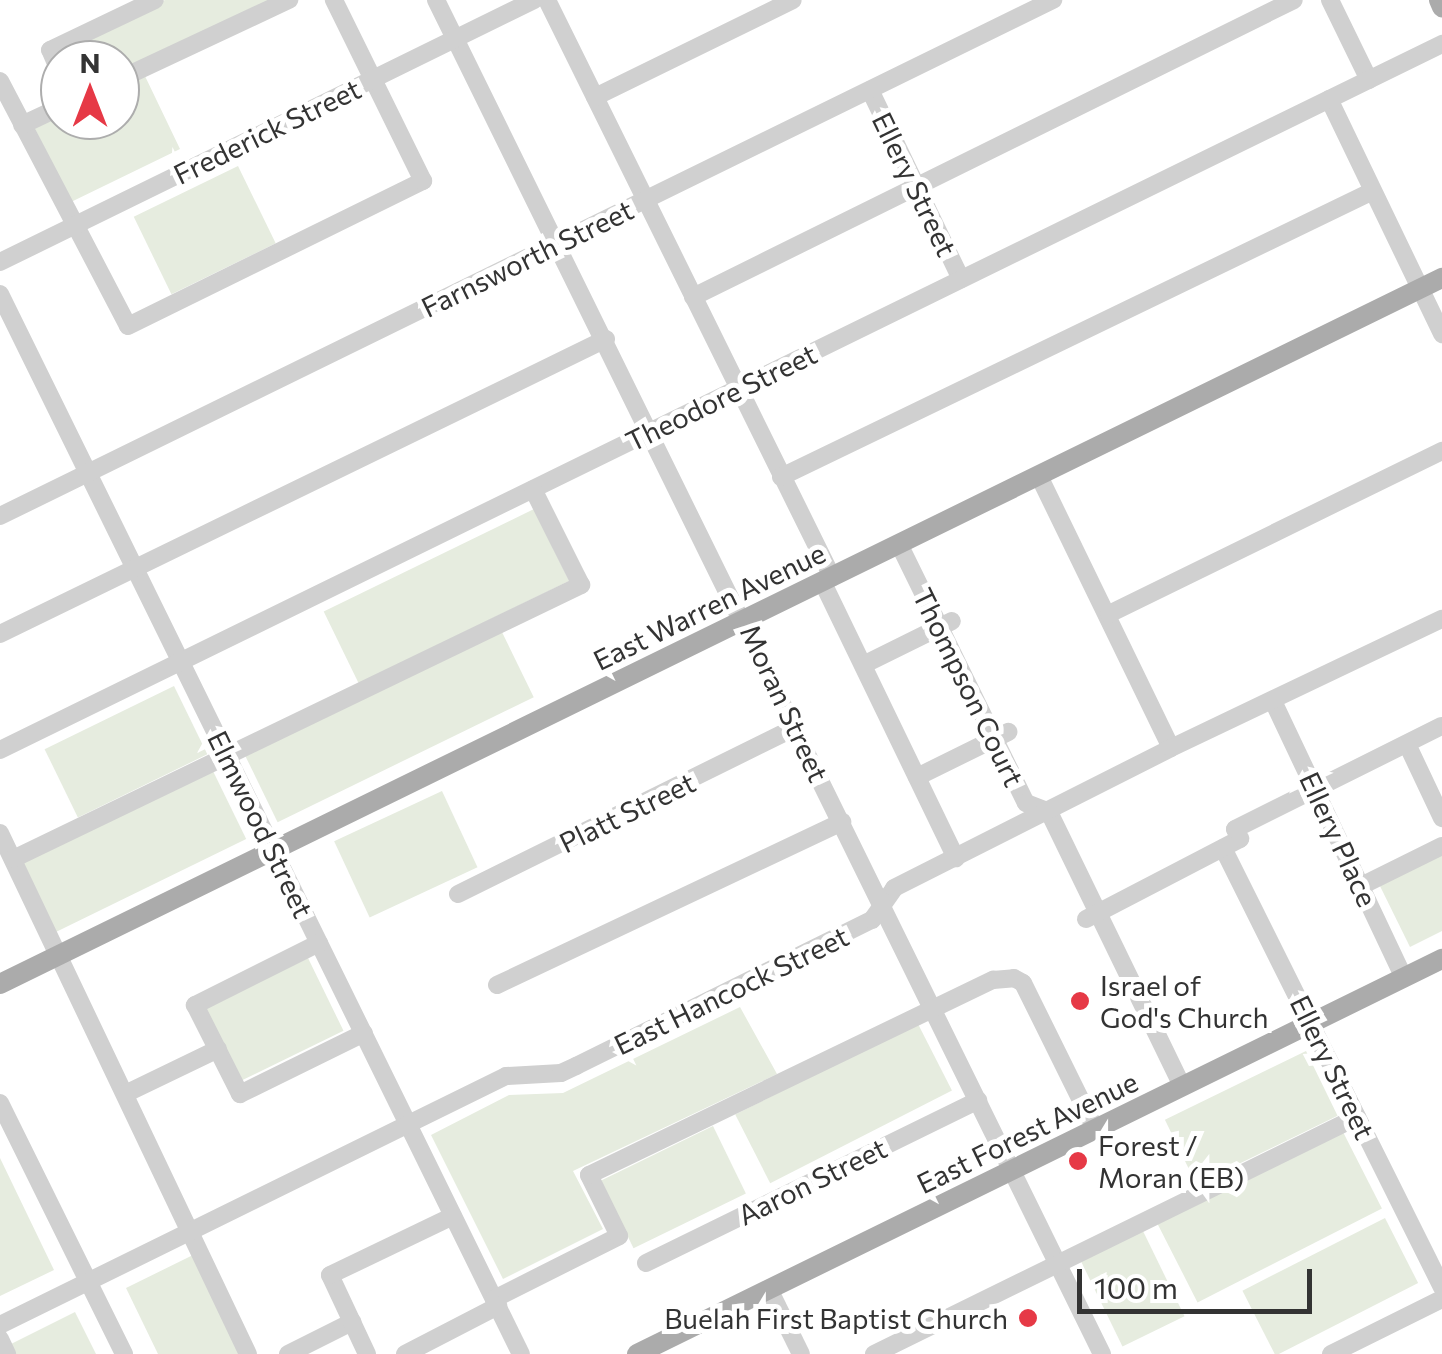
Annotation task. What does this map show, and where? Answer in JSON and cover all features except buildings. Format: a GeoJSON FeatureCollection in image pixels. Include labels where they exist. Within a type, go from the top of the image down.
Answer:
{"type":"FeatureCollection","features":[{"type":"Feature","properties":{"kind":"main road"},"geometry":{"type":"LineString","coordinates":[[1438,0],[1442,7]]}},
{"type":"Feature","properties":{"kind":"main road","name":"East Warren Avenue"},"geometry":{"type":"LineString","coordinates":[[0,984],[1442,278]]}},
{"type":"Feature","properties":{"kind":"main road","name":"East Forest Avenue"},"geometry":{"type":"LineString","coordinates":[[636,1354],[1442,959]]}},
{"type":"Feature","properties":{"kind":"street"},"geometry":{"type":"LineString","coordinates":[[71,40],[155,0]]}},
{"type":"Feature","properties":{"kind":"street"},"geometry":{"type":"LineString","coordinates":[[140,70],[289,0]]}},
{"type":"Feature","properties":{"kind":"street"},"geometry":{"type":"LineString","coordinates":[[0,81],[128,326],[423,181],[334,0]]}},
{"type":"Feature","properties":{"kind":"street","name":"Moran Street"},"geometry":{"type":"LineString","coordinates":[[436,0],[745,619],[794,728],[1102,1354]]}},
{"type":"Feature","properties":{"kind":"street","name":"Frederick Street"},"geometry":{"type":"LineString","coordinates":[[0,262],[534,0]]}},
{"type":"Feature","properties":{"kind":"street"},"geometry":{"type":"LineString","coordinates":[[548,0],[781,476],[863,666],[956,858]]}},
{"type":"Feature","properties":{"kind":"street"},"geometry":{"type":"LineString","coordinates":[[595,97],[793,0]]}},
{"type":"Feature","properties":{"kind":"street","name":"Farnsworth Street"},"geometry":{"type":"LineString","coordinates":[[0,516],[1054,0]]}},
{"type":"Feature","properties":{"kind":"street"},"geometry":{"type":"LineString","coordinates":[[693,297],[1294,0]]}},
{"type":"Feature","properties":{"kind":"street"},"geometry":{"type":"LineString","coordinates":[[1330,0],[1369,80]]}},
{"type":"Feature","properties":{"kind":"street","name":"Theodore Street"},"geometry":{"type":"LineString","coordinates":[[0,750],[1442,44]]}},
{"type":"Feature","properties":{"kind":"street","name":"Ellery Street"},"geometry":{"type":"LineString","coordinates":[[870,90],[960,279]]}},
{"type":"Feature","properties":{"kind":"street"},"geometry":{"type":"LineString","coordinates":[[1329,99],[1442,334]]}},
{"type":"Feature","properties":{"kind":"street"},"geometry":{"type":"LineString","coordinates":[[22,124],[40,116]]}},
{"type":"Feature","properties":{"kind":"street"},"geometry":{"type":"LineString","coordinates":[[781,476],[1373,191]]}},
{"type":"Feature","properties":{"kind":"street","name":"Elmwood Street"},"geometry":{"type":"LineString","coordinates":[[0,294],[521,1354]]}},
{"type":"Feature","properties":{"kind":"street"},"geometry":{"type":"LineString","coordinates":[[0,634],[606,340]]}},
{"type":"Feature","properties":{"kind":"street"},"geometry":{"type":"LineString","coordinates":[[1109,614],[1442,451]]}},
{"type":"Feature","properties":{"kind":"street"},"geometry":{"type":"LineString","coordinates":[[1039,476],[1172,748]]}},
{"type":"Feature","properties":{"kind":"street"},"geometry":{"type":"LineString","coordinates":[[13,859],[581,585],[534,489]]}},
{"type":"Feature","properties":{"kind":"street","name":"Thompson Court"},"geometry":{"type":"LineString","coordinates":[[899,544],[946,624],[1001,736],[1026,804],[1049,812],[1092,916],[1182,1086]]}},
{"type":"Feature","properties":{"kind":"street","name":"East Hancock Street"},"geometry":{"type":"LineString","coordinates":[[0,1325],[506,1076],[561,1073],[576,1066],[872,920],[894,888],[1172,748],[1442,619]]}},
{"type":"Feature","properties":{"kind":"street"},"geometry":{"type":"LineString","coordinates":[[863,666],[946,624]]}},
{"type":"Feature","properties":{"kind":"street","name":"Ellery Place"},"geometry":{"type":"LineString","coordinates":[[1273,701],[1404,978]]}},
{"type":"Feature","properties":{"kind":"street"},"geometry":{"type":"LineString","coordinates":[[1092,916],[1240,838],[1235,829],[1442,726]]}},
{"type":"Feature","properties":{"kind":"street","name":"Platt Street"},"geometry":{"type":"LineString","coordinates":[[458,894],[794,728]]}},
{"type":"Feature","properties":{"kind":"street"},"geometry":{"type":"LineString","coordinates":[[917,778],[1001,736]]}},
{"type":"Feature","properties":{"kind":"street"},"geometry":{"type":"LineString","coordinates":[[1406,744],[1442,818]]}},
{"type":"Feature","properties":{"kind":"street"},"geometry":{"type":"LineString","coordinates":[[497,986],[842,822]]}},
{"type":"Feature","properties":{"kind":"street"},"geometry":{"type":"LineString","coordinates":[[0,833],[248,1354]]}},
{"type":"Feature","properties":{"kind":"street"},"geometry":{"type":"LineString","coordinates":[[1361,886],[1442,846]]}},
{"type":"Feature","properties":{"kind":"street","name":"Ellery Street"},"geometry":{"type":"LineString","coordinates":[[1223,848],[1442,1287]]}},
{"type":"Feature","properties":{"kind":"street"},"geometry":{"type":"LineString","coordinates":[[319,943],[195,1005],[240,1094],[364,1033]]}},
{"type":"Feature","properties":{"kind":"street"},"geometry":{"type":"LineString","coordinates":[[404,1354],[618,1236],[589,1175],[932,1006],[994,980],[1014,978],[1023,983],[1095,1129]]}},
{"type":"Feature","properties":{"kind":"street"},"geometry":{"type":"LineString","coordinates":[[127,1094],[218,1049]]}},
{"type":"Feature","properties":{"kind":"street","name":"Aaron Street"},"geometry":{"type":"LineString","coordinates":[[646,1263],[978,1100]]}},
{"type":"Feature","properties":{"kind":"street"},"geometry":{"type":"LineString","coordinates":[[0,1102],[124,1354]]}},
{"type":"Feature","properties":{"kind":"street"},"geometry":{"type":"LineString","coordinates":[[874,1354],[1357,1116]]}},
{"type":"Feature","properties":{"kind":"street"},"geometry":{"type":"LineString","coordinates":[[367,1354],[330,1275],[453,1216]]}},
{"type":"Feature","properties":{"kind":"street"},"geometry":{"type":"LineString","coordinates":[[769,1289],[801,1354]]}},
{"type":"Feature","properties":{"kind":"street"},"geometry":{"type":"LineString","coordinates":[[1331,1354],[1442,1300]]}},
{"type":"Feature","properties":{"kind":"street"},"geometry":{"type":"LineString","coordinates":[[288,1354],[352,1322]]}},
{"type":"Feature","properties":{"kind":"street"},"geometry":{"type":"LineString","coordinates":[[0,1338],[8,1354]]}},
{"type":"Feature","properties":{"kind":"shaded area"},"geometry":{"type":"Polygon","coordinates":[[[165,0],[282,0],[140,67],[140,40],[80,40],[165,0]]]}},
{"type":"Feature","properties":{"kind":"shaded area"},"geometry":{"type":"Polygon","coordinates":[[[144,74],[180,149],[71,202],[40,140],[140,140],[140,76],[144,74]]]}},
{"type":"Feature","properties":{"kind":"shaded area"},"geometry":{"type":"Polygon","coordinates":[[[238,166],[276,243],[171,294],[134,217],[238,166]]]}},
{"type":"Feature","properties":{"kind":"shaded area"},"geometry":{"type":"Polygon","coordinates":[[[534,509],[569,581],[359,683],[324,612],[534,509]]]}},
{"type":"Feature","properties":{"kind":"shaded area"},"geometry":{"type":"Polygon","coordinates":[[[500,628],[534,697],[278,822],[244,753],[500,628]]]}},
{"type":"Feature","properties":{"kind":"shaded area"},"geometry":{"type":"Polygon","coordinates":[[[174,686],[207,754],[78,817],[45,749],[174,686]]]}},
{"type":"Feature","properties":{"kind":"shaded area"},"geometry":{"type":"Polygon","coordinates":[[[212,769],[246,839],[54,933],[20,863],[212,769]]]}},
{"type":"Feature","properties":{"kind":"shaded area"},"geometry":{"type":"Polygon","coordinates":[[[442,791],[477,867],[370,917],[334,841],[442,791]]]}},
{"type":"Feature","properties":{"kind":"shaded area"},"geometry":{"type":"Polygon","coordinates":[[[1442,850],[1442,931],[1410,947],[1378,882],[1442,850]]]}},
{"type":"Feature","properties":{"kind":"shaded area"},"geometry":{"type":"Polygon","coordinates":[[[308,958],[344,1031],[241,1081],[206,1008],[308,958]]]}},
{"type":"Feature","properties":{"kind":"shaded area"},"geometry":{"type":"Polygon","coordinates":[[[740,1007],[777,1074],[573,1171],[603,1229],[503,1279],[431,1135],[509,1095],[563,1093],[740,1007]]]}},
{"type":"Feature","properties":{"kind":"shaded area"},"geometry":{"type":"Polygon","coordinates":[[[917,1022],[952,1091],[770,1183],[735,1115],[917,1022]]]}},
{"type":"Feature","properties":{"kind":"shaded area"},"geometry":{"type":"Polygon","coordinates":[[[1306,1051],[1338,1116],[1196,1185],[1165,1120],[1306,1051]]]}},
{"type":"Feature","properties":{"kind":"shaded area"},"geometry":{"type":"Polygon","coordinates":[[[713,1126],[746,1193],[634,1248],[601,1181],[713,1126]]]}},
{"type":"Feature","properties":{"kind":"shaded area"},"geometry":{"type":"Polygon","coordinates":[[[1342,1130],[1382,1208],[1198,1302],[1158,1224],[1342,1130]]]}},
{"type":"Feature","properties":{"kind":"shaded area"},"geometry":{"type":"Polygon","coordinates":[[[0,1158],[54,1270],[0,1296],[0,1158]]]}},
{"type":"Feature","properties":{"kind":"shaded area"},"geometry":{"type":"Polygon","coordinates":[[[1385,1218],[1418,1283],[1279,1354],[1275,1354],[1242,1291],[1385,1218]]]}},
{"type":"Feature","properties":{"kind":"shaded area"},"geometry":{"type":"Polygon","coordinates":[[[1142,1229],[1185,1316],[1123,1346],[1080,1259],[1142,1229]]]}},
{"type":"Feature","properties":{"kind":"shaded area"},"geometry":{"type":"Polygon","coordinates":[[[193,1255],[241,1354],[158,1354],[126,1288],[193,1255]]]}},
{"type":"Feature","properties":{"kind":"shaded area"},"geometry":{"type":"Polygon","coordinates":[[[75,1312],[96,1354],[13,1354],[9,1345],[75,1312]]]}},
{"type":"Feature","properties":{"kind":"place","name":"Israel of God's Church"},"geometry":{"type":"Point","coordinates":[1080,1001]}},
{"type":"Feature","properties":{"kind":"place","name":"Forest / Moran (EB)"},"geometry":{"type":"Point","coordinates":[1078,1161]}},
{"type":"Feature","properties":{"kind":"place","name":"Buelah First Baptist Church"},"geometry":{"type":"Point","coordinates":[1028,1318]}}]}
